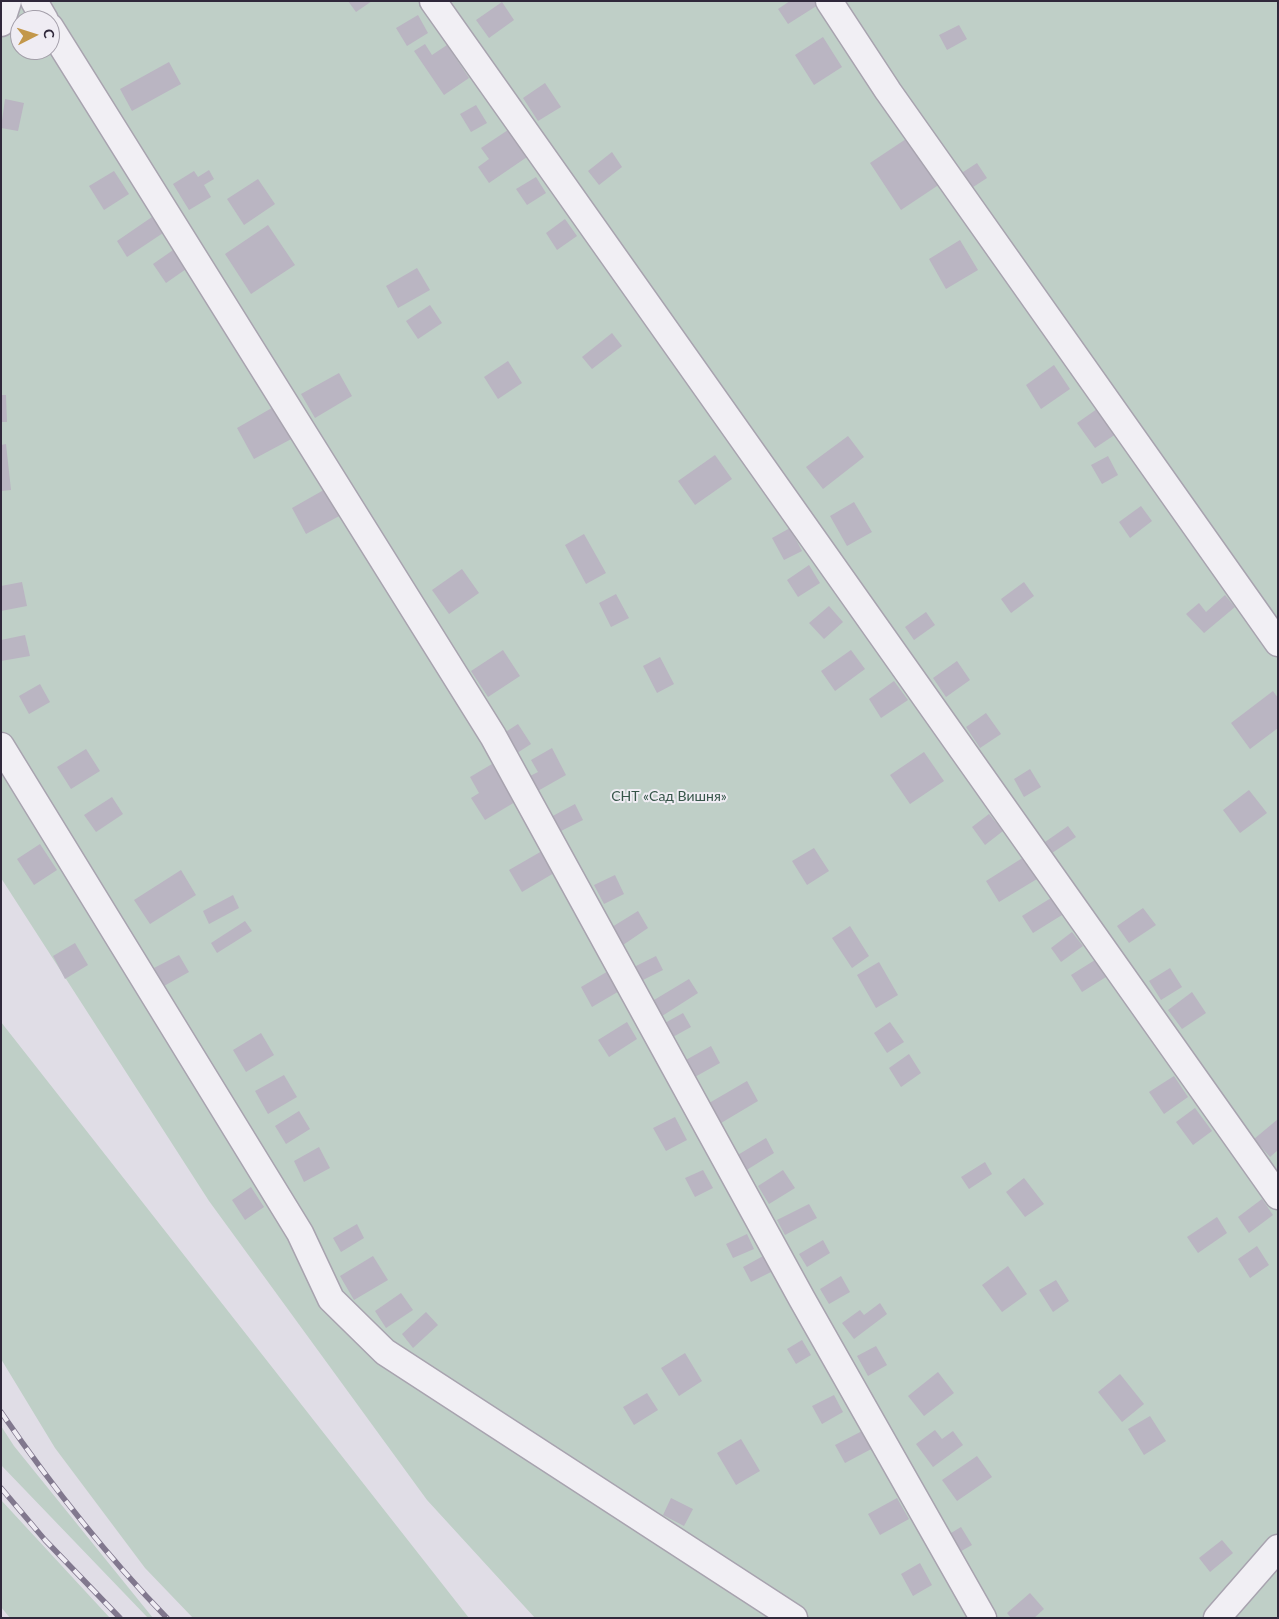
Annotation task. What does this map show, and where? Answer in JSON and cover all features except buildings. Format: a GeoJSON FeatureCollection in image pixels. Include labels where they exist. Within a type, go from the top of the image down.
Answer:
{"type":"FeatureCollection","features":[{"type":"Feature","properties":{"kind":"street"},"geometry":{"type":"LineString","coordinates":[[1,23],[8,1]]}},
{"type":"Feature","properties":{"kind":"street"},"geometry":{"type":"LineString","coordinates":[[433,1],[1278,1196]]}},
{"type":"Feature","properties":{"kind":"street"},"geometry":{"type":"LineString","coordinates":[[829,1],[888,91],[1278,643]]}},
{"type":"Feature","properties":{"kind":"street"},"geometry":{"type":"LineString","coordinates":[[60,43],[493,736],[802,1299],[983,1618]]}},
{"type":"Feature","properties":{"kind":"street"},"geometry":{"type":"LineString","coordinates":[[1,746],[300,1233],[331,1299],[385,1352],[794,1618]]}},
{"type":"Feature","properties":{"kind":"street"},"geometry":{"type":"LineString","coordinates":[[1217,1618],[1278,1548]]}},
{"type":"Feature","properties":{"kind":"green space","name":"СНТ «Сад Вишня»"},"geometry":{"type":"Polygon","coordinates":[[[1,1],[1278,1],[1278,1618],[535,1618],[427,1500],[209,1201],[1,878],[1,1]]]}},
{"type":"Feature","properties":{"kind":"green space"},"geometry":{"type":"Polygon","coordinates":[[[1,1022],[469,1618],[193,1618],[145,1568],[55,1448],[1,1359],[1,1022]]]}},
{"type":"Feature","properties":{"kind":"green space"},"geometry":{"type":"Polygon","coordinates":[[[1,1426],[14,1446],[153,1618],[148,1618],[1,1465],[1,1426]]]}},
{"type":"Feature","properties":{"kind":"green space"},"geometry":{"type":"Polygon","coordinates":[[[1,1500],[110,1618],[10,1618],[1,1607],[1,1500]]]}},
{"type":"Feature","properties":{"kind":"railway"},"geometry":{"type":"LineString","coordinates":[[1,1412],[39,1466],[80,1518],[122,1569],[167,1618]]}},
{"type":"Feature","properties":{"kind":"railway"},"geometry":{"type":"LineString","coordinates":[[1,1488],[45,1540],[120,1618]]}}]}
